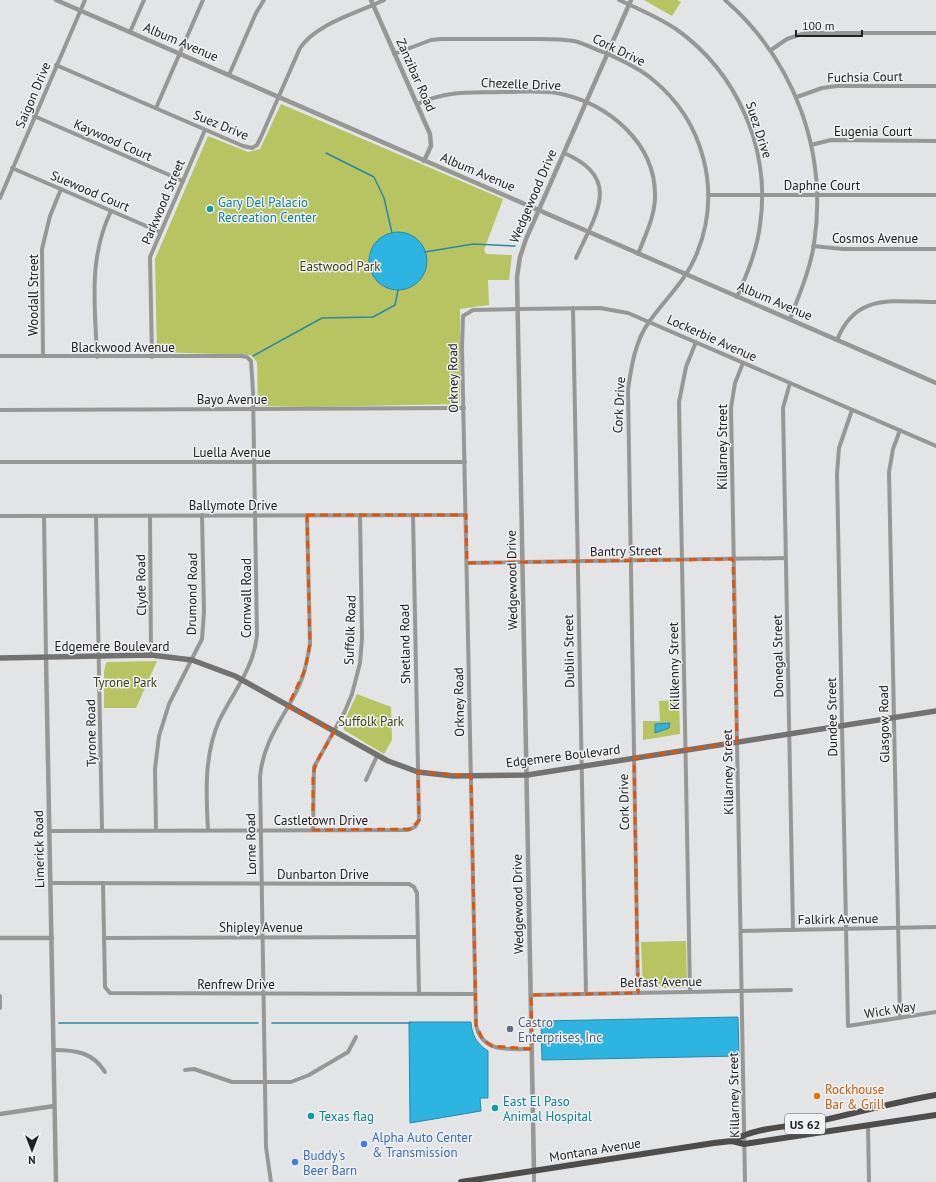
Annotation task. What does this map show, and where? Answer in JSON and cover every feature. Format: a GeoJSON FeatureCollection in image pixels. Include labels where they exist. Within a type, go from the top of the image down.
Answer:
{"type":"FeatureCollection","features":[{"type":"Feature","properties":{"kind":"highway","name":"Montana Avenue"},"geometry":{"type":"LineString","coordinates":[[461,1182],[732,1141],[744,1134],[800,1125],[900,1101],[936,1095]]}},
{"type":"Feature","properties":{"kind":"highway","name":"Montana Avenue"},"geometry":{"type":"LineString","coordinates":[[732,1141],[744,1144],[936,1115]]}},
{"type":"Feature","properties":{"kind":"main road","name":"Edgemere Boulevard"},"geometry":{"type":"LineString","coordinates":[[0,658],[151,655],[192,660],[225,671],[377,756],[418,772],[438,775],[471,776],[527,774],[936,711]]}},
{"type":"Feature","properties":{"kind":"street","name":"Album Avenue"},"geometry":{"type":"LineString","coordinates":[[56,0],[936,383]]}},
{"type":"Feature","properties":{"kind":"street","name":"Saigon Drive"},"geometry":{"type":"LineString","coordinates":[[0,198],[85,0]]}},
{"type":"Feature","properties":{"kind":"street"},"geometry":{"type":"LineString","coordinates":[[130,32],[144,0]]}},
{"type":"Feature","properties":{"kind":"street"},"geometry":{"type":"LineString","coordinates":[[156,108],[203,0]]}},
{"type":"Feature","properties":{"kind":"street"},"geometry":{"type":"LineString","coordinates":[[229,75],[256,13],[264,0]]}},
{"type":"Feature","properties":{"kind":"street","name":"Zanzibar Road"},"geometry":{"type":"LineString","coordinates":[[371,0],[431,139],[431,146],[424,160]]}},
{"type":"Feature","properties":{"kind":"street","name":"Suez Drive"},"geometry":{"type":"LineString","coordinates":[[56,65],[205,130],[252,148],[261,137],[300,48],[308,37],[326,26],[384,0]]}},
{"type":"Feature","properties":{"kind":"street","name":"Suez Drive"},"geometry":{"type":"LineString","coordinates":[[620,0],[630,2],[665,22],[690,40],[709,58],[727,81],[745,112],[757,148],[762,174],[762,195],[760,226],[755,251],[737,296]]}},
{"type":"Feature","properties":{"kind":"street"},"geometry":{"type":"LineString","coordinates":[[725,0],[748,21],[771,50],[796,97],[804,116],[816,168],[817,195],[814,246],[802,287],[790,320]]}},
{"type":"Feature","properties":{"kind":"street","name":"Wedgewood Drive"},"geometry":{"type":"LineString","coordinates":[[534,1182],[517,277],[520,257],[526,239],[630,2]]}},
{"type":"Feature","properties":{"kind":"street"},"geometry":{"type":"LineString","coordinates":[[771,50],[787,39],[805,33],[936,32]]}},
{"type":"Feature","properties":{"kind":"street","name":"Cork Drive"},"geometry":{"type":"LineString","coordinates":[[394,54],[430,40],[567,40],[582,44],[633,66],[652,78],[679,106],[693,128],[702,151],[709,195],[703,235],[687,275],[649,321],[643,332],[638,346],[628,390],[638,993]]}},
{"type":"Feature","properties":{"kind":"street","name":"Fuchsia Court"},"geometry":{"type":"LineString","coordinates":[[796,97],[822,88],[837,86],[936,86]]}},
{"type":"Feature","properties":{"kind":"street","name":"Chezelle Drive"},"geometry":{"type":"LineString","coordinates":[[416,104],[440,95],[460,93],[554,93],[586,103],[614,118],[626,128],[640,145],[650,166],[655,192],[652,219],[638,254]]}},
{"type":"Feature","properties":{"kind":"street","name":"Kaywood Court"},"geometry":{"type":"LineString","coordinates":[[34,116],[183,181]]}},
{"type":"Feature","properties":{"kind":"street","name":"Parkwood Street"},"geometry":{"type":"LineString","coordinates":[[152,357],[149,265],[153,249],[160,232],[205,130]]}},
{"type":"Feature","properties":{"kind":"street","name":"Eugenia Court"},"geometry":{"type":"LineString","coordinates":[[811,145],[830,140],[936,141]]}},
{"type":"Feature","properties":{"kind":"street"},"geometry":{"type":"LineString","coordinates":[[564,153],[588,166],[598,180],[601,191],[600,203],[576,258]]}},
{"type":"Feature","properties":{"kind":"street","name":"Suewood Court"},"geometry":{"type":"LineString","coordinates":[[12,168],[160,232]]}},
{"type":"Feature","properties":{"kind":"street","name":"Woodall Street"},"geometry":{"type":"LineString","coordinates":[[43,356],[42,249],[50,216],[61,189]]}},
{"type":"Feature","properties":{"kind":"street","name":"Daphne Court"},"geometry":{"type":"LineString","coordinates":[[709,195],[936,195]]}},
{"type":"Feature","properties":{"kind":"street"},"geometry":{"type":"LineString","coordinates":[[97,357],[95,292],[96,256],[100,236],[111,211]]}},
{"type":"Feature","properties":{"kind":"street","name":"Cosmos Avenue"},"geometry":{"type":"LineString","coordinates":[[814,246],[836,249],[936,249]]}},
{"type":"Feature","properties":{"kind":"street"},"geometry":{"type":"LineString","coordinates":[[837,340],[848,318],[869,304],[882,302],[936,302]]}},
{"type":"Feature","properties":{"kind":"street","name":"Lockerbie Avenue"},"geometry":{"type":"LineString","coordinates":[[467,313],[473,310],[572,308],[610,309],[628,313],[936,446]]}},
{"type":"Feature","properties":{"kind":"street","name":"Dublin Street"},"geometry":{"type":"LineString","coordinates":[[572,308],[586,994]]}},
{"type":"Feature","properties":{"kind":"street","name":"Orkney Road"},"geometry":{"type":"LineString","coordinates":[[467,313],[462,321],[474,994],[476,1025],[483,1040],[492,1046],[502,1050],[532,1049]]}},
{"type":"Feature","properties":{"kind":"street","name":"Killkenny Street"},"geometry":{"type":"LineString","coordinates":[[690,992],[679,402],[686,367],[696,342]]}},
{"type":"Feature","properties":{"kind":"street","name":"Blackwood Avenue"},"geometry":{"type":"LineString","coordinates":[[0,356],[247,357]]}},
{"type":"Feature","properties":{"kind":"street","name":"Cornwall Road"},"geometry":{"type":"LineString","coordinates":[[208,830],[207,779],[211,747],[219,722],[254,656],[257,635],[252,366],[247,357]]}},
{"type":"Feature","properties":{"kind":"street","name":"Killarney Street"},"geometry":{"type":"LineString","coordinates":[[743,363],[735,383],[731,401],[745,1182]]}},
{"type":"Feature","properties":{"kind":"street","name":"Donegal Street"},"geometry":{"type":"LineString","coordinates":[[790,383],[783,408],[793,930]]}},
{"type":"Feature","properties":{"kind":"street","name":"Bayo Avenue"},"geometry":{"type":"LineString","coordinates":[[0,410],[464,408]]}},
{"type":"Feature","properties":{"kind":"street","name":"Dundee Street"},"geometry":{"type":"LineString","coordinates":[[848,1026],[837,462],[842,436],[852,410]]}},
{"type":"Feature","properties":{"kind":"street","name":"Glasgow Road"},"geometry":{"type":"LineString","coordinates":[[900,430],[892,449],[889,472],[900,1018]]}},
{"type":"Feature","properties":{"kind":"street","name":"Luella Avenue"},"geometry":{"type":"LineString","coordinates":[[0,462],[465,462]]}},
{"type":"Feature","properties":{"kind":"street","name":"Lorne Road"},"geometry":{"type":"LineString","coordinates":[[271,1182],[266,1147],[261,764],[270,738],[295,693],[305,670],[310,644],[307,515]]}},
{"type":"Feature","properties":{"kind":"street","name":"Suffolk Road"},"geometry":{"type":"LineString","coordinates":[[313,830],[314,767],[334,732],[352,694],[360,663],[362,638],[360,515]]}},
{"type":"Feature","properties":{"kind":"street","name":"Shetland Road"},"geometry":{"type":"LineString","coordinates":[[413,515],[418,772]]}},
{"type":"Feature","properties":{"kind":"street","name":"Ballymote Drive"},"geometry":{"type":"LineString","coordinates":[[0,516],[466,515]]}},
{"type":"Feature","properties":{"kind":"street","name":"Limerick Road"},"geometry":{"type":"LineString","coordinates":[[44,516],[56,1182]]}},
{"type":"Feature","properties":{"kind":"street","name":"Tyrone Road"},"geometry":{"type":"LineString","coordinates":[[96,516],[102,830]]}},
{"type":"Feature","properties":{"kind":"street","name":"Clyde Road"},"geometry":{"type":"LineString","coordinates":[[150,516],[151,655]]}},
{"type":"Feature","properties":{"kind":"street","name":"Drumond Road"},"geometry":{"type":"LineString","coordinates":[[156,830],[155,769],[159,736],[169,704],[202,638],[204,626],[202,516]]}},
{"type":"Feature","properties":{"kind":"street","name":"Bantry Street"},"geometry":{"type":"LineString","coordinates":[[467,564],[786,558]]}},
{"type":"Feature","properties":{"kind":"street"},"geometry":{"type":"LineString","coordinates":[[366,780],[377,756]]}},
{"type":"Feature","properties":{"kind":"street","name":"Castletown Drive"},"geometry":{"type":"LineString","coordinates":[[50,830],[411,830],[418,820],[418,772]]}},
{"type":"Feature","properties":{"kind":"street","name":"Dunbarton Drive"},"geometry":{"type":"LineString","coordinates":[[51,883],[409,884],[417,893],[419,994]]}},
{"type":"Feature","properties":{"kind":"street","name":"Renfrew Drive"},"geometry":{"type":"LineString","coordinates":[[103,883],[105,987],[110,993],[474,994]]}},
{"type":"Feature","properties":{"kind":"street","name":"Falkirk Avenue"},"geometry":{"type":"LineString","coordinates":[[741,932],[936,927]]}},
{"type":"Feature","properties":{"kind":"street","name":"Shipley Avenue"},"geometry":{"type":"LineString","coordinates":[[104,938],[418,937]]}},
{"type":"Feature","properties":{"kind":"street"},"geometry":{"type":"LineString","coordinates":[[0,938],[52,938]]}},
{"type":"Feature","properties":{"kind":"street","name":"Belfast Avenue"},"geometry":{"type":"LineString","coordinates":[[531,995],[792,990]]}},
{"type":"Feature","properties":{"kind":"street"},"geometry":{"type":"LineString","coordinates":[[0,996],[0,1008]]}},
{"type":"Feature","properties":{"kind":"street","name":"Wick Way"},"geometry":{"type":"LineString","coordinates":[[848,1026],[936,1012]]}},
{"type":"Feature","properties":{"kind":"street"},"geometry":{"type":"LineString","coordinates":[[185,1070],[194,1069],[232,1082],[292,1082],[309,1075],[348,1052],[356,1037]]}},
{"type":"Feature","properties":{"kind":"street"},"geometry":{"type":"LineString","coordinates":[[54,1050],[72,1050],[85,1054],[100,1063],[105,1072]]}},
{"type":"Feature","properties":{"kind":"street"},"geometry":{"type":"LineString","coordinates":[[0,1113],[54,1106]]}},
{"type":"Feature","properties":{"kind":"street"},"geometry":{"type":"LineString","coordinates":[[868,1126],[869,1182]]}},
{"type":"Feature","properties":{"kind":"highlighted area"},"geometry":{"type":"Polygon","coordinates":[[[307,515],[466,515],[467,563],[733,559],[737,742],[634,758],[638,993],[531,995],[532,1049],[492,1046],[483,1040],[476,1025],[471,776],[418,772],[419,820],[411,829],[313,830],[313,774],[317,761],[334,732],[288,706],[305,670],[310,644],[307,515]]]}},
{"type":"Feature","properties":{"kind":"green space"},"geometry":{"type":"Polygon","coordinates":[[[644,0],[677,0],[681,2],[672,16],[644,0]]]}},
{"type":"Feature","properties":{"kind":"green space","name":"Eastwood Park"},"geometry":{"type":"Polygon","coordinates":[[[281,104],[503,199],[484,250],[486,254],[512,255],[509,280],[488,280],[489,305],[460,309],[460,404],[308,407],[258,406],[257,362],[251,355],[157,352],[155,259],[208,136],[248,152],[260,149],[281,104]]]}},
{"type":"Feature","properties":{"kind":"green space","name":"Tyrone Park"},"geometry":{"type":"Polygon","coordinates":[[[157,661],[136,708],[104,708],[104,671],[106,663],[157,661]]]}},
{"type":"Feature","properties":{"kind":"green space","name":"Suffolk Park"},"geometry":{"type":"Polygon","coordinates":[[[357,694],[391,707],[392,740],[384,754],[344,730],[343,724],[357,694]]]}},
{"type":"Feature","properties":{"kind":"green space"},"geometry":{"type":"Polygon","coordinates":[[[679,700],[680,734],[643,740],[643,721],[660,721],[659,701],[679,700]]]}},
{"type":"Feature","properties":{"kind":"green space"},"geometry":{"type":"Polygon","coordinates":[[[686,941],[686,988],[643,988],[641,942],[686,941]]]}},
{"type":"Feature","properties":{"kind":"water"},"geometry":{"type":"Polygon","coordinates":[[[398,232],[409,234],[422,245],[425,250],[427,261],[425,272],[414,285],[409,288],[398,290],[387,288],[374,277],[371,272],[369,261],[371,250],[382,237],[387,234],[398,232]]]}},
{"type":"Feature","properties":{"kind":"water"},"geometry":{"type":"Polygon","coordinates":[[[670,723],[669,728],[655,733],[655,724],[670,723]]]}},
{"type":"Feature","properties":{"kind":"water"},"geometry":{"type":"Polygon","coordinates":[[[738,1017],[739,1056],[542,1060],[541,1021],[738,1017]]]}},
{"type":"Feature","properties":{"kind":"water"},"geometry":{"type":"Polygon","coordinates":[[[409,1022],[471,1022],[472,1031],[475,1038],[480,1045],[488,1051],[488,1098],[480,1098],[481,1111],[410,1123],[409,1022]]]}},
{"type":"Feature","properties":{"kind":"waterway"},"geometry":{"type":"LineString","coordinates":[[326,153],[374,177],[384,198],[392,233]]}},
{"type":"Feature","properties":{"kind":"waterway"},"geometry":{"type":"LineString","coordinates":[[425,252],[473,244],[515,246]]}},
{"type":"Feature","properties":{"kind":"waterway"},"geometry":{"type":"LineString","coordinates":[[253,356],[322,318],[373,317],[395,305],[398,290]]}},
{"type":"Feature","properties":{"kind":"waterway"},"geometry":{"type":"LineString","coordinates":[[59,1023],[258,1023]]}},
{"type":"Feature","properties":{"kind":"waterway"},"geometry":{"type":"LineString","coordinates":[[272,1023],[410,1023]]}},
{"type":"Feature","properties":{"kind":"place","name":"Gary Del Palacio Recreation Center"},"geometry":{"type":"Point","coordinates":[210,209]}},
{"type":"Feature","properties":{"kind":"place","name":"Castro Enterprises, Inc"},"geometry":{"type":"Point","coordinates":[510,1029]}},
{"type":"Feature","properties":{"kind":"place","name":"Rockhouse Bar & Grill"},"geometry":{"type":"Point","coordinates":[817,1096]}},
{"type":"Feature","properties":{"kind":"place","name":"East El Paso Animal Hospital"},"geometry":{"type":"Point","coordinates":[495,1108]}},
{"type":"Feature","properties":{"kind":"place","name":"Texas flag"},"geometry":{"type":"Point","coordinates":[311,1116]}},
{"type":"Feature","properties":{"kind":"place","name":"Alpha Auto Center & Transmission"},"geometry":{"type":"Point","coordinates":[364,1144]}},
{"type":"Feature","properties":{"kind":"place","name":"Buddy's Beer Barn"},"geometry":{"type":"Point","coordinates":[295,1162]}}]}
